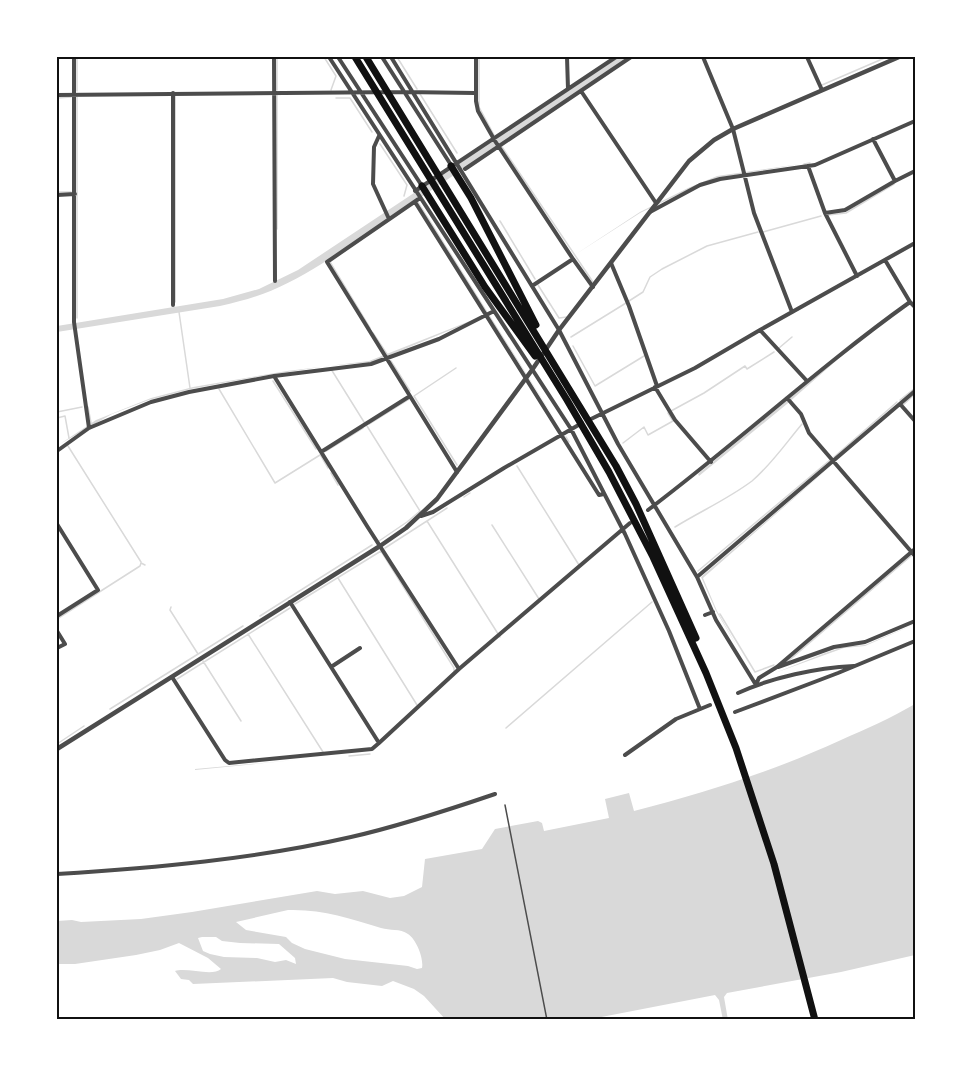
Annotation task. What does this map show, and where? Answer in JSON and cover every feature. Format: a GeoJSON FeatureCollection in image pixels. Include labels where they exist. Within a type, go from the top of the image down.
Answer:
{"type":"FeatureCollection","features":[{"type":"Feature","properties":{"kind":"highway"},"geometry":{"type":"LineString","coordinates":[[355,57],[600,457],[653,557],[728,723]]}},
{"type":"Feature","properties":{"kind":"highway"},"geometry":{"type":"LineString","coordinates":[[366,57],[608,453],[654,544],[728,723],[774,864],[817,1020]]}},
{"type":"Feature","properties":{"kind":"highway"},"geometry":{"type":"LineString","coordinates":[[454,164],[536,325],[541,341]]}},
{"type":"Feature","properties":{"kind":"highway"},"geometry":{"type":"LineString","coordinates":[[418,189],[485,287],[535,352]]}},
{"type":"Feature","properties":{"kind":"street"},"geometry":{"type":"LineString","coordinates":[[74,57],[74,322],[89,426]]}},
{"type":"Feature","properties":{"kind":"street"},"geometry":{"type":"LineString","coordinates":[[274,57],[275,281]]}},
{"type":"Feature","properties":{"kind":"street"},"geometry":{"type":"LineString","coordinates":[[328,57],[379,136],[418,189]]}},
{"type":"Feature","properties":{"kind":"street"},"geometry":{"type":"LineString","coordinates":[[339,57],[561,435],[599,495],[604,494]]}},
{"type":"Feature","properties":{"kind":"street"},"geometry":{"type":"LineString","coordinates":[[382,57],[454,164],[464,170],[559,330],[601,413],[656,505],[697,577],[713,612],[756,685]]}},
{"type":"Feature","properties":{"kind":"street"},"geometry":{"type":"LineString","coordinates":[[391,57],[454,164]]}},
{"type":"Feature","properties":{"kind":"street"},"geometry":{"type":"LineString","coordinates":[[476,57],[477,109],[496,143],[593,288]]}},
{"type":"Feature","properties":{"kind":"street"},"geometry":{"type":"LineString","coordinates":[[567,57],[568,88]]}},
{"type":"Feature","properties":{"kind":"street"},"geometry":{"type":"LineString","coordinates":[[464,170],[568,88],[616,57]]}},
{"type":"Feature","properties":{"kind":"street"},"geometry":{"type":"LineString","coordinates":[[418,189],[454,164],[496,143],[581,91],[631,57]]}},
{"type":"Feature","properties":{"kind":"street"},"geometry":{"type":"LineString","coordinates":[[703,57],[733,129],[754,213],[792,312]]}},
{"type":"Feature","properties":{"kind":"street"},"geometry":{"type":"LineString","coordinates":[[807,57],[822,90]]}},
{"type":"Feature","properties":{"kind":"street"},"geometry":{"type":"LineString","coordinates":[[57,749],[380,546],[421,516],[458,472],[559,330],[656,203],[689,161],[714,140],[733,129],[899,57]]}},
{"type":"Feature","properties":{"kind":"street"},"geometry":{"type":"LineString","coordinates":[[581,91],[656,203]]}},
{"type":"Feature","properties":{"kind":"street"},"geometry":{"type":"LineString","coordinates":[[172,305],[173,93]]}},
{"type":"Feature","properties":{"kind":"street"},"geometry":{"type":"LineString","coordinates":[[57,95],[475,93]]}},
{"type":"Feature","properties":{"kind":"street"},"geometry":{"type":"LineString","coordinates":[[650,211],[700,185],[720,179],[808,166],[915,121]]}},
{"type":"Feature","properties":{"kind":"street"},"geometry":{"type":"LineString","coordinates":[[379,136],[374,147],[373,183],[389,219]]}},
{"type":"Feature","properties":{"kind":"street"},"geometry":{"type":"LineString","coordinates":[[873,140],[895,181]]}},
{"type":"Feature","properties":{"kind":"street"},"geometry":{"type":"LineString","coordinates":[[808,166],[825,213],[857,276]]}},
{"type":"Feature","properties":{"kind":"street"},"geometry":{"type":"LineString","coordinates":[[825,213],[845,210],[915,171]]}},
{"type":"Feature","properties":{"kind":"street"},"geometry":{"type":"LineString","coordinates":[[57,195],[75,194]]}},
{"type":"Feature","properties":{"kind":"street"},"geometry":{"type":"LineString","coordinates":[[420,198],[327,262],[458,472]]}},
{"type":"Feature","properties":{"kind":"street"},"geometry":{"type":"LineString","coordinates":[[415,202],[489,314],[532,370],[571,429],[624,531],[669,631],[700,710]]}},
{"type":"Feature","properties":{"kind":"street"},"geometry":{"type":"LineString","coordinates":[[421,516],[433,512],[571,429],[695,368],[915,243]]}},
{"type":"Feature","properties":{"kind":"street"},"geometry":{"type":"LineString","coordinates":[[532,286],[573,259]]}},
{"type":"Feature","properties":{"kind":"street"},"geometry":{"type":"LineString","coordinates":[[648,510],[789,400],[807,381],[855,341],[912,305],[885,260]]}},
{"type":"Feature","properties":{"kind":"street"},"geometry":{"type":"LineString","coordinates":[[611,263],[629,306],[656,387],[675,420],[711,462]]}},
{"type":"Feature","properties":{"kind":"street"},"geometry":{"type":"LineString","coordinates":[[57,451],[89,426],[151,402],[189,392],[274,376],[367,364],[439,339],[489,314]]}},
{"type":"Feature","properties":{"kind":"street"},"geometry":{"type":"LineString","coordinates":[[760,330],[807,381]]}},
{"type":"Feature","properties":{"kind":"street"},"geometry":{"type":"LineString","coordinates":[[274,376],[459,669]]}},
{"type":"Feature","properties":{"kind":"street"},"geometry":{"type":"LineString","coordinates":[[697,577],[915,391]]}},
{"type":"Feature","properties":{"kind":"street"},"geometry":{"type":"LineString","coordinates":[[321,452],[410,396]]}},
{"type":"Feature","properties":{"kind":"street"},"geometry":{"type":"LineString","coordinates":[[789,400],[801,414],[809,433],[913,550],[915,556]]}},
{"type":"Feature","properties":{"kind":"street"},"geometry":{"type":"LineString","coordinates":[[900,404],[915,421]]}},
{"type":"Feature","properties":{"kind":"street"},"geometry":{"type":"LineString","coordinates":[[172,677],[229,763],[366,751],[379,743],[459,669],[624,531],[630,523]]}},
{"type":"Feature","properties":{"kind":"street"},"geometry":{"type":"LineString","coordinates":[[57,524],[98,590],[57,616]]}},
{"type":"Feature","properties":{"kind":"street"},"geometry":{"type":"LineString","coordinates":[[756,685],[759,678],[777,667],[913,550]]}},
{"type":"Feature","properties":{"kind":"street"},"geometry":{"type":"LineString","coordinates":[[290,602],[379,743]]}},
{"type":"Feature","properties":{"kind":"street"},"geometry":{"type":"LineString","coordinates":[[705,615],[713,612]]}},
{"type":"Feature","properties":{"kind":"street"},"geometry":{"type":"LineString","coordinates":[[777,667],[834,647],[864,643],[915,621]]}},
{"type":"Feature","properties":{"kind":"street"},"geometry":{"type":"LineString","coordinates":[[669,631],[675,628]]}},
{"type":"Feature","properties":{"kind":"street"},"geometry":{"type":"LineString","coordinates":[[57,631],[65,644],[57,648]]}},
{"type":"Feature","properties":{"kind":"street"},"geometry":{"type":"LineString","coordinates":[[735,712],[858,665],[915,640]]}},
{"type":"Feature","properties":{"kind":"street"},"geometry":{"type":"LineString","coordinates":[[331,667],[360,648]]}},
{"type":"Feature","properties":{"kind":"street"},"geometry":{"type":"LineString","coordinates":[[738,693],[756,685],[807,673],[858,665]]}},
{"type":"Feature","properties":{"kind":"street"},"geometry":{"type":"LineString","coordinates":[[625,755],[676,719],[710,705]]}},
{"type":"Feature","properties":{"kind":"street"},"geometry":{"type":"LineString","coordinates":[[57,874],[106,871],[296,848],[408,822],[495,794]]}},
{"type":"Feature","properties":{"kind":"lane"},"geometry":{"type":"LineString","coordinates":[[505,805],[547,1020]]}},
{"type":"Feature","properties":{"kind":"shaded area"},"geometry":{"type":"Polygon","coordinates":[[[619,57],[630,57],[323,263],[285,284],[261,295],[220,306],[57,332],[57,326],[223,299],[259,289],[298,270],[619,57]]]}},
{"type":"Feature","properties":{"kind":"shaded area"},"geometry":{"type":"Polygon","coordinates":[[[176,95],[176,303],[175,302],[176,95]]]}},
{"type":"Feature","properties":{"kind":"shaded area"},"geometry":{"type":"Polygon","coordinates":[[[800,164],[717,178],[698,185],[640,213],[573,256],[640,212],[717,176],[800,164]]]}},
{"type":"Feature","properties":{"kind":"shaded area"},"geometry":{"type":"Polygon","coordinates":[[[418,201],[559,426],[416,202],[418,201]]]}},
{"type":"Feature","properties":{"kind":"shaded area"},"geometry":{"type":"Polygon","coordinates":[[[475,319],[373,362],[330,366],[369,361],[475,319]]]}},
{"type":"Feature","properties":{"kind":"shaded area"},"geometry":{"type":"Polygon","coordinates":[[[853,346],[787,404],[699,476],[698,474],[853,346]]]}},
{"type":"Feature","properties":{"kind":"shaded area"},"geometry":{"type":"Polygon","coordinates":[[[323,367],[191,389],[149,400],[112,414],[60,444],[96,420],[151,398],[193,387],[287,371],[323,367]]]}},
{"type":"Feature","properties":{"kind":"shaded area"},"geometry":{"type":"Polygon","coordinates":[[[832,465],[703,578],[717,611],[738,648],[716,611],[701,577],[832,465]]]}},
{"type":"Feature","properties":{"kind":"shaded area"},"geometry":{"type":"Polygon","coordinates":[[[915,624],[865,646],[844,648],[775,673],[843,647],[865,645],[915,624]]]}},
{"type":"Feature","properties":{"kind":"shaded area"},"geometry":{"type":"Polygon","coordinates":[[[915,704],[915,955],[841,972],[727,993],[724,997],[728,1020],[723,1020],[719,1000],[715,995],[586,1020],[446,1020],[424,996],[414,989],[393,981],[382,986],[333,978],[193,984],[189,980],[181,979],[175,971],[212,972],[221,969],[208,958],[179,943],[136,955],[75,964],[57,964],[57,921],[141,919],[317,891],[335,894],[363,891],[390,898],[404,896],[422,887],[425,859],[482,849],[495,829],[538,821],[542,823],[544,831],[609,818],[605,799],[629,793],[634,811],[688,796],[790,762],[860,732],[915,704]],[[288,910],[236,922],[246,930],[286,937],[292,943],[305,949],[345,959],[422,968],[421,954],[411,936],[405,932],[384,929],[324,913],[288,910]],[[216,937],[198,938],[203,951],[210,954],[275,962],[286,960],[296,964],[295,958],[279,944],[240,943],[222,941],[216,937]]]}},
{"type":"Feature","properties":{"kind":"shaded area"},"geometry":{"type":"Polygon","coordinates":[[[295,760],[195,770],[195,769],[295,760]]]}},
{"type":"Feature","properties":{"kind":"waterway"},"geometry":{"type":"LineString","coordinates":[[77,57],[77,91]]}},
{"type":"Feature","properties":{"kind":"waterway"},"geometry":{"type":"LineString","coordinates":[[277,57],[277,90]]}},
{"type":"Feature","properties":{"kind":"waterway"},"geometry":{"type":"LineString","coordinates":[[324,57],[336,76],[331,90]]}},
{"type":"Feature","properties":{"kind":"waterway"},"geometry":{"type":"LineString","coordinates":[[397,57],[417,89]]}},
{"type":"Feature","properties":{"kind":"waterway"},"geometry":{"type":"LineString","coordinates":[[479,57],[479,107],[494,135]]}},
{"type":"Feature","properties":{"kind":"waterway"},"geometry":{"type":"LineString","coordinates":[[822,85],[887,57]]}},
{"type":"Feature","properties":{"kind":"waterway"},"geometry":{"type":"LineString","coordinates":[[420,94],[457,153]]}},
{"type":"Feature","properties":{"kind":"waterway"},"geometry":{"type":"LineString","coordinates":[[277,95],[277,229]]}},
{"type":"Feature","properties":{"kind":"waterway"},"geometry":{"type":"LineString","coordinates":[[57,98],[71,97]]}},
{"type":"Feature","properties":{"kind":"waterway"},"geometry":{"type":"LineString","coordinates":[[77,97],[77,318]]}},
{"type":"Feature","properties":{"kind":"waterway"},"geometry":{"type":"LineString","coordinates":[[336,98],[350,98],[372,132]]}},
{"type":"Feature","properties":{"kind":"waterway"},"geometry":{"type":"LineString","coordinates":[[380,144],[407,185],[404,196]]}},
{"type":"Feature","properties":{"kind":"waterway"},"geometry":{"type":"LineString","coordinates":[[502,147],[593,282]]}},
{"type":"Feature","properties":{"kind":"waterway"},"geometry":{"type":"LineString","coordinates":[[804,164],[810,163]]}},
{"type":"Feature","properties":{"kind":"waterway"},"geometry":{"type":"LineString","coordinates":[[828,215],[846,213],[894,184]]}},
{"type":"Feature","properties":{"kind":"waterway"},"geometry":{"type":"LineString","coordinates":[[57,192],[71,192]]}},
{"type":"Feature","properties":{"kind":"waterway"},"geometry":{"type":"LineString","coordinates":[[763,232],[821,216]]}},
{"type":"Feature","properties":{"kind":"waterway"},"geometry":{"type":"LineString","coordinates":[[500,221],[535,279]]}},
{"type":"Feature","properties":{"kind":"waterway"},"geometry":{"type":"LineString","coordinates":[[629,301],[643,292],[650,277],[662,269],[707,246],[758,232]]}},
{"type":"Feature","properties":{"kind":"waterway"},"geometry":{"type":"LineString","coordinates":[[330,262],[370,328]]}},
{"type":"Feature","properties":{"kind":"waterway"},"geometry":{"type":"LineString","coordinates":[[538,285],[559,318],[567,317]]}},
{"type":"Feature","properties":{"kind":"waterway"},"geometry":{"type":"LineString","coordinates":[[571,337],[626,303]]}},
{"type":"Feature","properties":{"kind":"waterway"},"geometry":{"type":"LineString","coordinates":[[179,312],[190,388]]}},
{"type":"Feature","properties":{"kind":"waterway"},"geometry":{"type":"LineString","coordinates":[[373,333],[387,354]]}},
{"type":"Feature","properties":{"kind":"waterway"},"geometry":{"type":"LineString","coordinates":[[779,348],[792,337]]}},
{"type":"Feature","properties":{"kind":"waterway"},"geometry":{"type":"LineString","coordinates":[[573,346],[595,386],[644,356]]}},
{"type":"Feature","properties":{"kind":"waterway"},"geometry":{"type":"LineString","coordinates":[[671,411],[745,366],[747,369],[774,352]]}},
{"type":"Feature","properties":{"kind":"waterway"},"geometry":{"type":"LineString","coordinates":[[391,361],[410,391]]}},
{"type":"Feature","properties":{"kind":"waterway"},"geometry":{"type":"LineString","coordinates":[[456,368],[414,396],[457,465]]}},
{"type":"Feature","properties":{"kind":"waterway"},"geometry":{"type":"LineString","coordinates":[[331,369],[364,422]]}},
{"type":"Feature","properties":{"kind":"waterway"},"geometry":{"type":"LineString","coordinates":[[273,381],[316,449]]}},
{"type":"Feature","properties":{"kind":"waterway"},"geometry":{"type":"LineString","coordinates":[[900,400],[915,388]]}},
{"type":"Feature","properties":{"kind":"waterway"},"geometry":{"type":"LineString","coordinates":[[219,389],[275,483]]}},
{"type":"Feature","properties":{"kind":"waterway"},"geometry":{"type":"LineString","coordinates":[[903,405],[915,394]]}},
{"type":"Feature","properties":{"kind":"waterway"},"geometry":{"type":"LineString","coordinates":[[369,424],[409,399]]}},
{"type":"Feature","properties":{"kind":"waterway"},"geometry":{"type":"LineString","coordinates":[[834,457],[897,402]]}},
{"type":"Feature","properties":{"kind":"waterway"},"geometry":{"type":"LineString","coordinates":[[57,412],[82,407]]}},
{"type":"Feature","properties":{"kind":"waterway"},"geometry":{"type":"LineString","coordinates":[[88,407],[91,423]]}},
{"type":"Feature","properties":{"kind":"waterway"},"geometry":{"type":"LineString","coordinates":[[623,443],[644,427],[648,435],[673,421],[668,413]]}},
{"type":"Feature","properties":{"kind":"waterway"},"geometry":{"type":"LineString","coordinates":[[57,418],[65,416],[69,438]]}},
{"type":"Feature","properties":{"kind":"waterway"},"geometry":{"type":"LineString","coordinates":[[675,527],[752,481],[772,461],[802,424]]}},
{"type":"Feature","properties":{"kind":"waterway"},"geometry":{"type":"LineString","coordinates":[[367,426],[420,511],[379,541]]}},
{"type":"Feature","properties":{"kind":"waterway"},"geometry":{"type":"LineString","coordinates":[[326,451],[363,428]]}},
{"type":"Feature","properties":{"kind":"waterway"},"geometry":{"type":"LineString","coordinates":[[566,437],[569,442]]}},
{"type":"Feature","properties":{"kind":"waterway"},"geometry":{"type":"LineString","coordinates":[[68,446],[141,562]]}},
{"type":"Feature","properties":{"kind":"waterway"},"geometry":{"type":"LineString","coordinates":[[275,483],[320,455]]}},
{"type":"Feature","properties":{"kind":"waterway"},"geometry":{"type":"LineString","coordinates":[[321,456],[328,468]]}},
{"type":"Feature","properties":{"kind":"waterway"},"geometry":{"type":"LineString","coordinates":[[698,571],[830,460]]}},
{"type":"Feature","properties":{"kind":"waterway"},"geometry":{"type":"LineString","coordinates":[[517,466],[579,565]]}},
{"type":"Feature","properties":{"kind":"waterway"},"geometry":{"type":"LineString","coordinates":[[331,473],[338,485]]}},
{"type":"Feature","properties":{"kind":"waterway"},"geometry":{"type":"LineString","coordinates":[[464,497],[470,493]]}},
{"type":"Feature","properties":{"kind":"waterway"},"geometry":{"type":"LineString","coordinates":[[385,548],[447,508]]}},
{"type":"Feature","properties":{"kind":"waterway"},"geometry":{"type":"LineString","coordinates":[[427,521],[500,637]]}},
{"type":"Feature","properties":{"kind":"waterway"},"geometry":{"type":"LineString","coordinates":[[492,525],[539,599]]}},
{"type":"Feature","properties":{"kind":"waterway"},"geometry":{"type":"LineString","coordinates":[[260,616],[372,545]]}},
{"type":"Feature","properties":{"kind":"waterway"},"geometry":{"type":"LineString","coordinates":[[295,604],[381,551],[454,671]]}},
{"type":"Feature","properties":{"kind":"waterway"},"geometry":{"type":"LineString","coordinates":[[786,663],[911,556]]}},
{"type":"Feature","properties":{"kind":"waterway"},"geometry":{"type":"LineString","coordinates":[[57,619],[140,566],[141,563],[145,565]]}},
{"type":"Feature","properties":{"kind":"waterway"},"geometry":{"type":"LineString","coordinates":[[338,578],[417,705]]}},
{"type":"Feature","properties":{"kind":"waterway"},"geometry":{"type":"LineString","coordinates":[[506,728],[652,602]]}},
{"type":"Feature","properties":{"kind":"waterway"},"geometry":{"type":"LineString","coordinates":[[171,607],[170,610],[198,654]]}},
{"type":"Feature","properties":{"kind":"waterway"},"geometry":{"type":"LineString","coordinates":[[177,679],[290,608]]}},
{"type":"Feature","properties":{"kind":"waterway"},"geometry":{"type":"LineString","coordinates":[[720,614],[755,672],[774,665]]}},
{"type":"Feature","properties":{"kind":"waterway"},"geometry":{"type":"LineString","coordinates":[[110,709],[243,626]]}},
{"type":"Feature","properties":{"kind":"waterway"},"geometry":{"type":"LineString","coordinates":[[248,634],[323,752]]}},
{"type":"Feature","properties":{"kind":"waterway"},"geometry":{"type":"LineString","coordinates":[[203,661],[241,721]]}},
{"type":"Feature","properties":{"kind":"waterway"},"geometry":{"type":"LineString","coordinates":[[57,744],[84,726]]}},
{"type":"Feature","properties":{"kind":"waterway"},"geometry":{"type":"LineString","coordinates":[[349,756],[370,754]]}}]}
